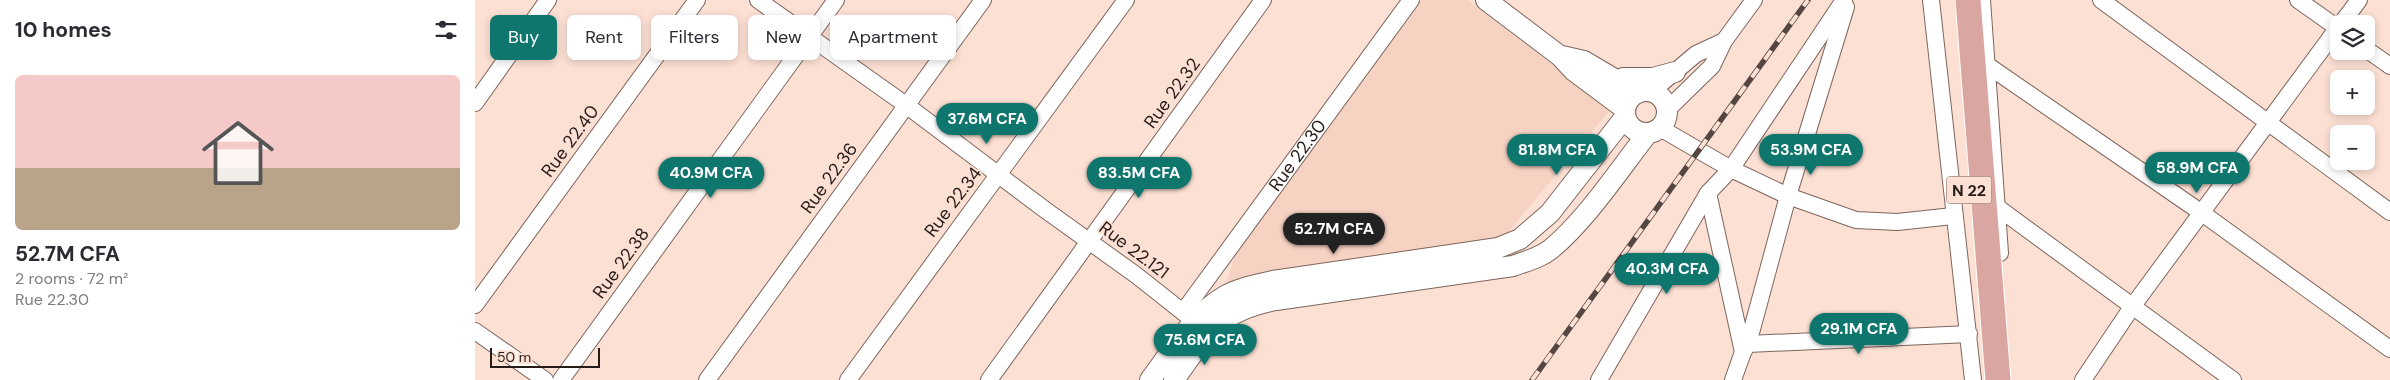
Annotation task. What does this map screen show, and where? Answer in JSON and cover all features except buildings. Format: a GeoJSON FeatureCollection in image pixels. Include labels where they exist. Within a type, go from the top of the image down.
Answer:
{"type":"FeatureCollection","features":[{"type":"Feature","properties":{"kind":"main road","name":"N 22"},"geometry":{"type":"LineString","coordinates":[[1955,0],[1983,380]]}},
{"type":"Feature","properties":{"kind":"main road","name":"N 22"},"geometry":{"type":"LineString","coordinates":[[1968,0],[1997,380]]}},
{"type":"Feature","properties":{"kind":"street"},"geometry":{"type":"LineString","coordinates":[[475,103],[548,0]]}},
{"type":"Feature","properties":{"kind":"street","name":"Rue 22.40"},"geometry":{"type":"LineString","coordinates":[[475,305],[697,0]]}},
{"type":"Feature","properties":{"kind":"street","name":"Rue 22.121"},"geometry":{"type":"LineString","coordinates":[[758,0],[779,15]]}},
{"type":"Feature","properties":{"kind":"street","name":"Rue 22.38"},"geometry":{"type":"LineString","coordinates":[[820,23],[836,0]]}},
{"type":"Feature","properties":{"kind":"street","name":"Rue 22.36"},"geometry":{"type":"LineString","coordinates":[[707,380],[983,0]]}},
{"type":"Feature","properties":{"kind":"street","name":"Rue 22.34"},"geometry":{"type":"LineString","coordinates":[[848,380],[1126,0]]}},
{"type":"Feature","properties":{"kind":"street","name":"Rue 22.32"},"geometry":{"type":"LineString","coordinates":[[989,380],[1263,0]]}},
{"type":"Feature","properties":{"kind":"street","name":"Rue 22.30"},"geometry":{"type":"LineString","coordinates":[[1150,380],[1195,322],[1411,0]]}},
{"type":"Feature","properties":{"kind":"street"},"geometry":{"type":"LineString","coordinates":[[1486,0],[1560,56],[1574,71],[1625,113],[1631,128],[1658,124],[1731,169],[1789,196],[1856,220],[1897,222],[1953,216]]}},
{"type":"Feature","properties":{"kind":"street"},"geometry":{"type":"LineString","coordinates":[[1195,322],[1233,313],[1258,303],[1513,266],[1537,257],[1551,249],[1577,222],[1658,124],[1712,66],[1724,41],[1754,0]]}},
{"type":"Feature","properties":{"kind":"street"},"geometry":{"type":"LineString","coordinates":[[1599,380],[1708,193],[1731,169],[1845,0]]}},
{"type":"Feature","properties":{"kind":"street"},"geometry":{"type":"LineString","coordinates":[[1733,380],[1745,348],[1848,0]]}},
{"type":"Feature","properties":{"kind":"street"},"geometry":{"type":"LineString","coordinates":[[1931,0],[1953,216],[1969,334],[1973,380]]}},
{"type":"Feature","properties":{"kind":"street"},"geometry":{"type":"LineString","coordinates":[[1982,0],[2007,343],[2006,380]]}},
{"type":"Feature","properties":{"kind":"street"},"geometry":{"type":"LineString","coordinates":[[2101,0],[2390,212]]}},
{"type":"Feature","properties":{"kind":"street"},"geometry":{"type":"LineString","coordinates":[[2299,0],[2330,21]]}},
{"type":"Feature","properties":{"kind":"street"},"geometry":{"type":"LineString","coordinates":[[2348,15],[2359,0]]}},
{"type":"Feature","properties":{"kind":"street"},"geometry":{"type":"LineString","coordinates":[[2083,380],[2132,307],[2330,39]]}},
{"type":"Feature","properties":{"kind":"street"},"geometry":{"type":"LineString","coordinates":[[1195,322],[1223,297],[1254,286],[1498,248],[1520,239],[1550,213],[1625,113],[1629,99],[1644,92],[1675,72],[1696,54],[1724,41]]}},
{"type":"Feature","properties":{"kind":"street","name":"Rue 22.121"},"geometry":{"type":"LineString","coordinates":[[820,44],[906,105],[1195,322]]}},
{"type":"Feature","properties":{"kind":"street"},"geometry":{"type":"LineString","coordinates":[[2375,55],[2390,66]]}},
{"type":"Feature","properties":{"kind":"street"},"geometry":{"type":"LineString","coordinates":[[1560,56],[1584,61],[1613,78],[1661,98],[1658,124]]}},
{"type":"Feature","properties":{"kind":"street","name":"Rue 22.38"},"geometry":{"type":"LineString","coordinates":[[561,380],[793,60]]}},
{"type":"Feature","properties":{"kind":"street"},"geometry":{"type":"LineString","coordinates":[[1987,65],[2202,213],[2390,349]]}},
{"type":"Feature","properties":{"kind":"street"},"geometry":{"type":"LineString","coordinates":[[1613,78],[1653,78],[1675,72]]}},
{"type":"Feature","properties":{"kind":"street"},"geometry":{"type":"LineString","coordinates":[[1708,193],[1745,348]]}},
{"type":"Feature","properties":{"kind":"street"},"geometry":{"type":"LineString","coordinates":[[1997,207],[2233,380]]}},
{"type":"Feature","properties":{"kind":"street","name":"Rue 22.30"},"geometry":{"type":"LineString","coordinates":[[1174,380],[1195,322]]}},
{"type":"Feature","properties":{"kind":"street"},"geometry":{"type":"LineString","coordinates":[[475,330],[545,380]]}},
{"type":"Feature","properties":{"kind":"street"},"geometry":{"type":"LineString","coordinates":[[1745,348],[1969,334]]}},
{"type":"Feature","properties":{"kind":"shaded area"},"geometry":{"type":"Polygon","coordinates":[[[1419,0],[1467,0],[1611,109],[1498,244],[1293,267],[1226,286],[1238,244],[1419,0]]]}},
{"type":"Feature","properties":{"kind":"railway"},"geometry":{"type":"LineString","coordinates":[[1532,380],[1808,0]]}}]}
